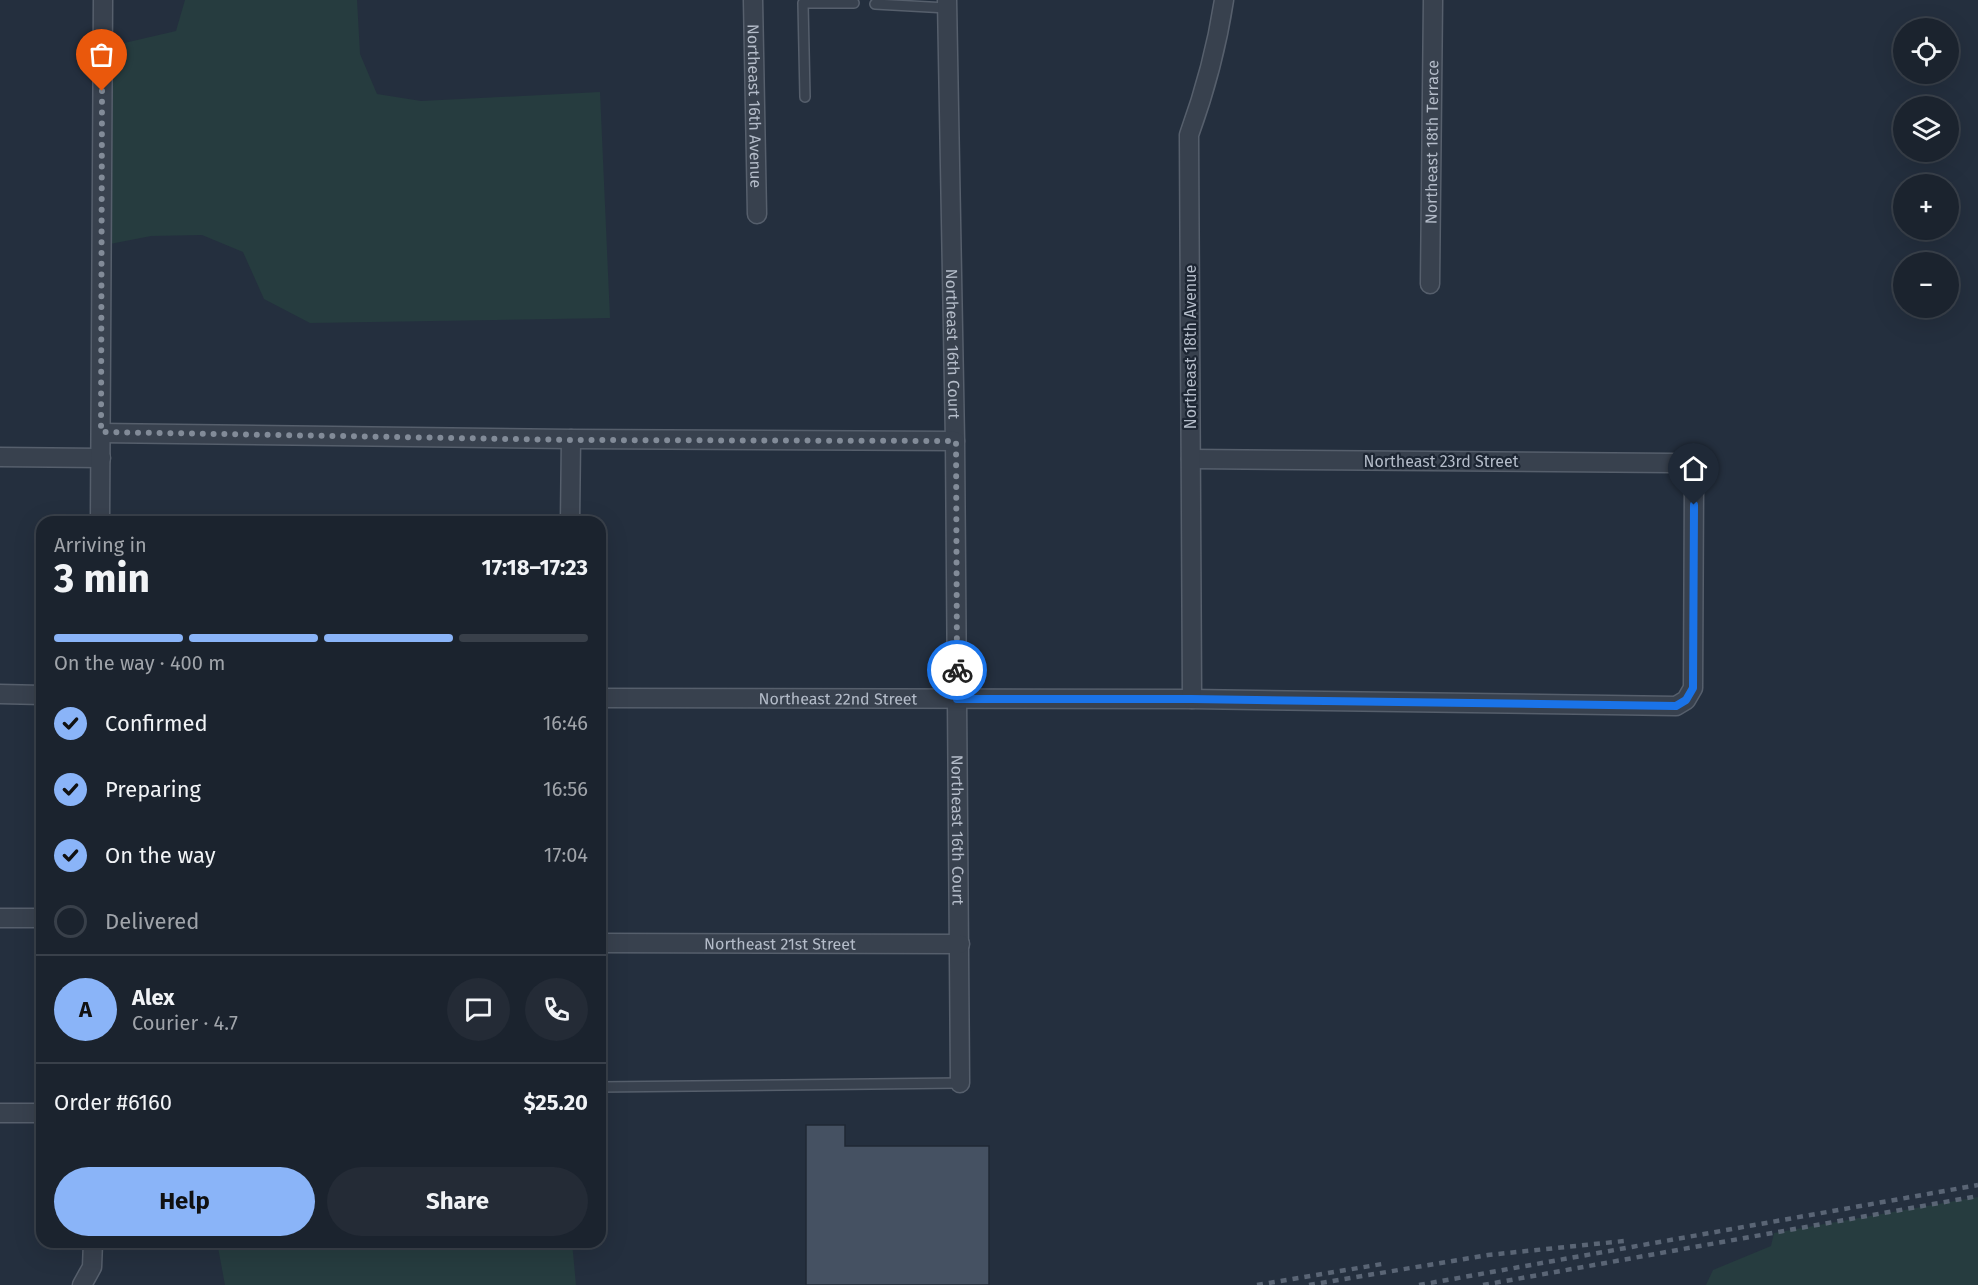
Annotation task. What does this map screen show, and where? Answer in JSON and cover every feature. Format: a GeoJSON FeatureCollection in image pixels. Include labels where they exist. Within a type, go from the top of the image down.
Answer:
{"type":"FeatureCollection","features":[{"type":"Feature","properties":{"kind":"street"},"geometry":{"type":"LineString","coordinates":[[100,516],[102,0]]}},
{"type":"Feature","properties":{"kind":"street","name":"Northeast 16th Avenue"},"geometry":{"type":"LineString","coordinates":[[753,0],[757,214]]}},
{"type":"Feature","properties":{"kind":"street","name":"Northeast 18th Avenue"},"geometry":{"type":"LineString","coordinates":[[1192,699],[1189,135],[1201,104],[1220,29],[1224,0]]}},
{"type":"Feature","properties":{"kind":"street","name":"Northeast 18th Terrace"},"geometry":{"type":"LineString","coordinates":[[1430,284],[1433,0]]}},
{"type":"Feature","properties":{"kind":"street","name":"Northeast 16th Court"},"geometry":{"type":"LineString","coordinates":[[947,4],[956,441],[960,1083]]}},
{"type":"Feature","properties":{"kind":"street"},"geometry":{"type":"LineString","coordinates":[[101,432],[571,440],[956,441]]}},
{"type":"Feature","properties":{"kind":"street"},"geometry":{"type":"LineString","coordinates":[[570,516],[571,440]]}},
{"type":"Feature","properties":{"kind":"street"},"geometry":{"type":"LineString","coordinates":[[0,457],[101,458]]}},
{"type":"Feature","properties":{"kind":"street","name":"Northeast 23rd Street"},"geometry":{"type":"LineString","coordinates":[[1191,459],[1672,463],[1689,471],[1694,482],[1693,688],[1686,700]]}},
{"type":"Feature","properties":{"kind":"street"},"geometry":{"type":"LineString","coordinates":[[0,694],[36,695]]}},
{"type":"Feature","properties":{"kind":"street","name":"Northeast 22nd Street"},"geometry":{"type":"LineString","coordinates":[[606,698],[1192,699],[1676,706],[1686,700]]}},
{"type":"Feature","properties":{"kind":"street"},"geometry":{"type":"LineString","coordinates":[[0,918],[36,918]]}},
{"type":"Feature","properties":{"kind":"street","name":"Northeast 21st Street"},"geometry":{"type":"LineString","coordinates":[[606,943],[960,944]]}},
{"type":"Feature","properties":{"kind":"street"},"geometry":{"type":"LineString","coordinates":[[0,1113],[36,1113]]}},
{"type":"Feature","properties":{"kind":"street"},"geometry":{"type":"LineString","coordinates":[[82,1285],[92,1267],[93,1248]]}},
{"type":"Feature","properties":{"kind":"lane"},"geometry":{"type":"LineString","coordinates":[[805,97],[803,3],[854,3]]}},
{"type":"Feature","properties":{"kind":"lane"},"geometry":{"type":"LineString","coordinates":[[875,4],[947,4]]}},
{"type":"Feature","properties":{"kind":"lane"},"geometry":{"type":"LineString","coordinates":[[606,1087],[960,1083]]}},
{"type":"Feature","properties":{"kind":"green space"},"geometry":{"type":"Polygon","coordinates":[[[185,0],[357,0],[360,54],[377,94],[421,101],[600,92],[610,318],[310,323],[264,299],[243,252],[202,235],[151,236],[110,244],[110,51],[120,44],[176,31],[185,0]]]}},
{"type":"Feature","properties":{"kind":"green space"},"geometry":{"type":"Polygon","coordinates":[[[1978,1197],[1978,1285],[1706,1285],[1713,1270],[1771,1246],[1774,1233],[1978,1197]]]}},
{"type":"Feature","properties":{"kind":"green space"},"geometry":{"type":"Polygon","coordinates":[[[218,1248],[573,1248],[576,1285],[225,1285],[218,1248]]]}},
{"type":"Feature","properties":{"kind":"building"},"geometry":{"type":"Polygon","coordinates":[[[806,1125],[845,1125],[845,1146],[989,1146],[989,1285],[806,1285],[806,1125]]]}},
{"type":"Feature","properties":{"kind":"railway"},"geometry":{"type":"LineString","coordinates":[[1419,1285],[1978,1185]]}},
{"type":"Feature","properties":{"kind":"railway"},"geometry":{"type":"LineString","coordinates":[[1483,1285],[1978,1196]]}},
{"type":"Feature","properties":{"kind":"railway"},"geometry":{"type":"LineString","coordinates":[[1309,1285],[1488,1255],[1624,1241]]}},
{"type":"Feature","properties":{"kind":"railway"},"geometry":{"type":"LineString","coordinates":[[1257,1285],[1382,1264]]}},
{"type":"Feature","properties":{"kind":"way so far"},"geometry":{"type":"LineString","coordinates":[[102,91],[101,432],[571,440],[956,441],[957,670]]}},
{"type":"Feature","properties":{"kind":"route"},"geometry":{"type":"LineString","coordinates":[[957,670],[957,699],[1192,699],[1676,706],[1686,700],[1693,688],[1694,505]]}}]}
